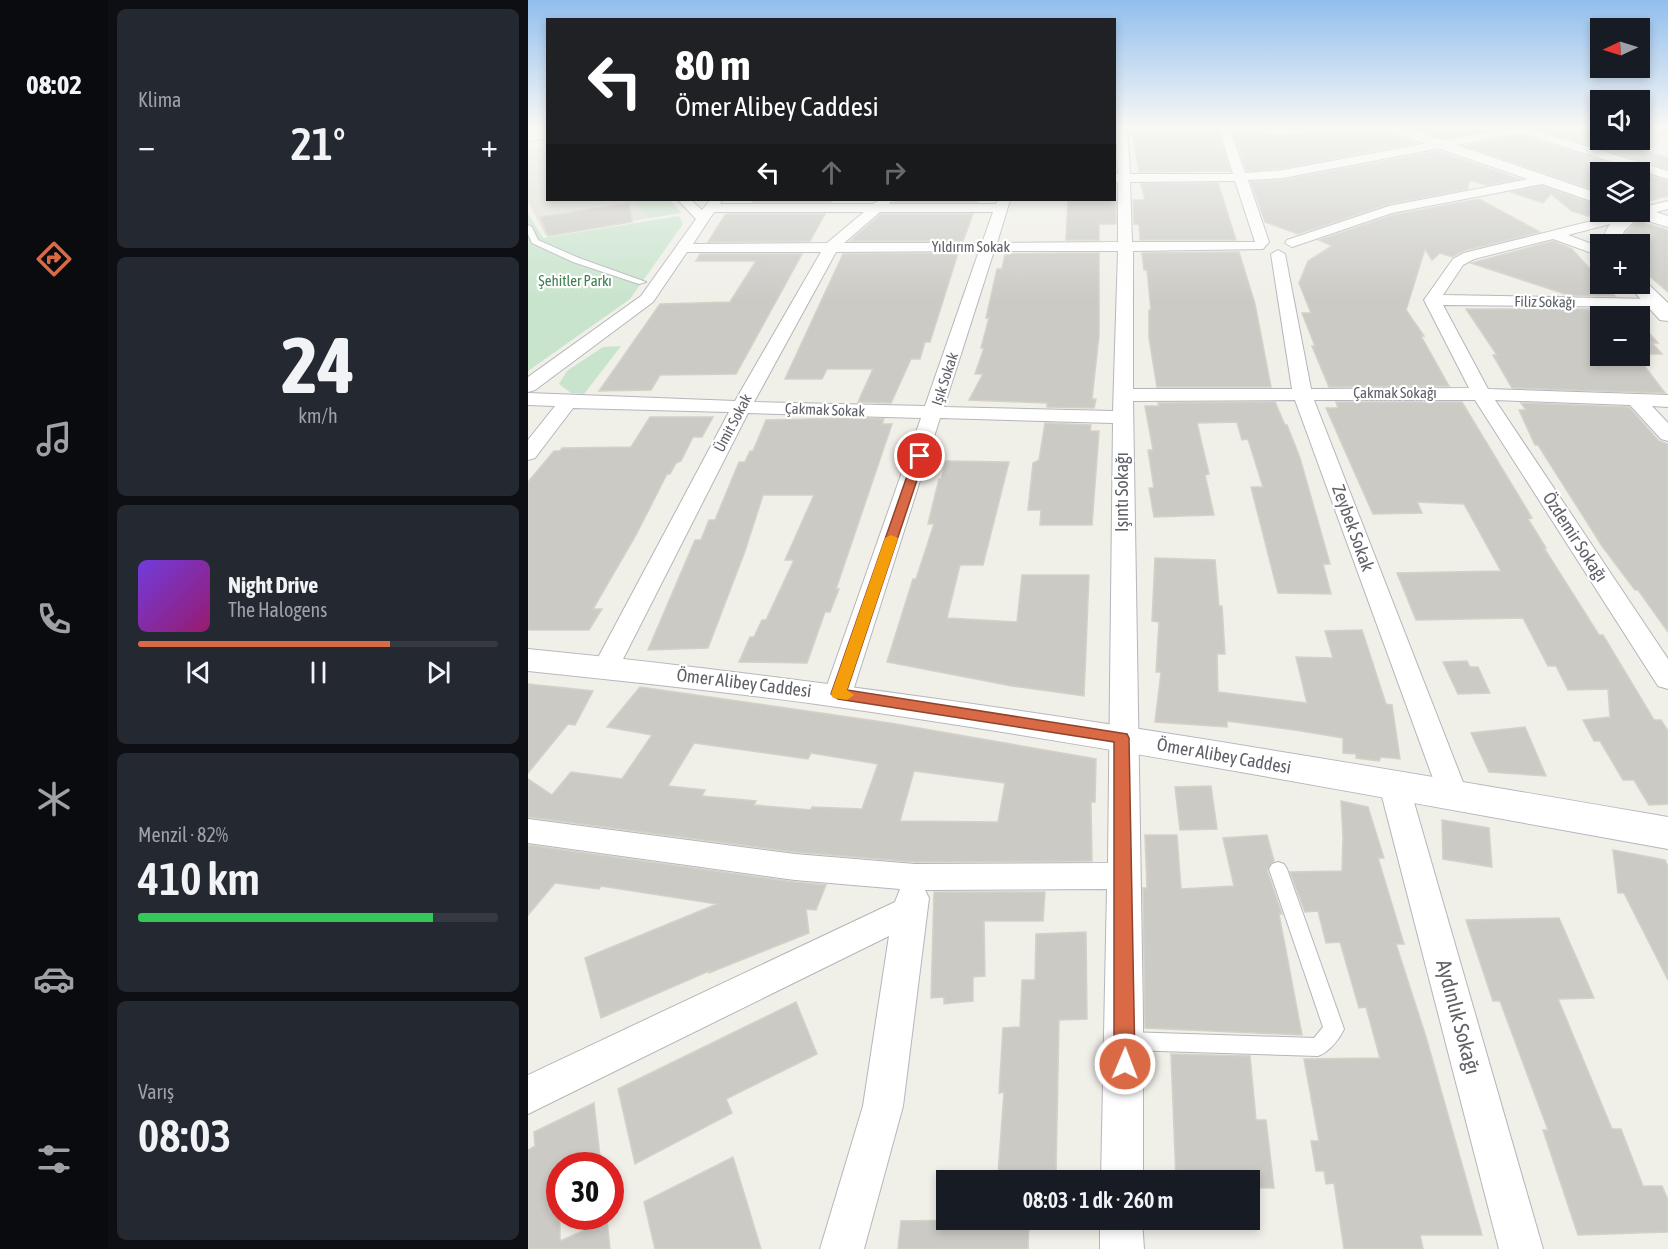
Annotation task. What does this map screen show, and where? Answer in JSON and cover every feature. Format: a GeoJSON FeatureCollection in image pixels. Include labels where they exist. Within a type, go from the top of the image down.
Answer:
{"type":"FeatureCollection","features":[{"type":"Feature","properties":{"kind":"main road"},"geometry":{"type":"LineString","coordinates":[[1557,184],[1590,196]]}},
{"type":"Feature","properties":{"kind":"main road"},"geometry":{"type":"LineString","coordinates":[[1650,218],[1668,222]]}},
{"type":"Feature","properties":{"kind":"main road"},"geometry":{"type":"LineString","coordinates":[[1614,234],[1615,229],[1625,222]]}},
{"type":"Feature","properties":{"kind":"main road"},"geometry":{"type":"LineString","coordinates":[[1650,293],[1665,303]]}},
{"type":"Feature","properties":{"kind":"main road","name":"Ömer Alibey Caddesi"},"geometry":{"type":"LineString","coordinates":[[528,660],[838,694],[1122,738],[1668,833]]}},
{"type":"Feature","properties":{"kind":"street","name":"Işıntı Sokağı"},"geometry":{"type":"LineString","coordinates":[[1121,184],[1127,246],[1122,417],[1125,1041],[1122,1170]]}},
{"type":"Feature","properties":{"kind":"street","name":"Zeybek Sokak"},"geometry":{"type":"LineString","coordinates":[[1245,184],[1273,246],[1302,393],[1453,795]]}},
{"type":"Feature","properties":{"kind":"street","name":"Yıldırım Sokak"},"geometry":{"type":"LineString","coordinates":[[684,248],[1273,246],[1389,210],[1522,184]]}},
{"type":"Feature","properties":{"kind":"street"},"geometry":{"type":"LineString","coordinates":[[687,201],[709,209],[880,204],[1003,204]]}},
{"type":"Feature","properties":{"kind":"street","name":"Ümit Sokak"},"geometry":{"type":"LineString","coordinates":[[606,667],[741,407],[831,247],[880,204]]}},
{"type":"Feature","properties":{"kind":"street","name":"Işık Sokak"},"geometry":{"type":"LineString","coordinates":[[838,694],[1003,204]]}},
{"type":"Feature","properties":{"kind":"street"},"geometry":{"type":"LineString","coordinates":[[1650,210],[1668,205]]}},
{"type":"Feature","properties":{"kind":"street"},"geometry":{"type":"LineString","coordinates":[[528,386],[647,299],[709,209]]}},
{"type":"Feature","properties":{"kind":"street"},"geometry":{"type":"LineString","coordinates":[[1432,300],[1458,262],[1464,259],[1606,222]]}},
{"type":"Feature","properties":{"kind":"street"},"geometry":{"type":"LineString","coordinates":[[1556,235],[1590,248]]}},
{"type":"Feature","properties":{"kind":"street","name":"Filiz Sokağı"},"geometry":{"type":"LineString","coordinates":[[1432,300],[1665,303]]}},
{"type":"Feature","properties":{"kind":"street","name":"Özdemir Sokağı"},"geometry":{"type":"LineString","coordinates":[[1432,300],[1481,394],[1668,680]]}},
{"type":"Feature","properties":{"kind":"street","name":"Çakmak Sokağı"},"geometry":{"type":"LineString","coordinates":[[1123,395],[1481,394],[1668,401]]}},
{"type":"Feature","properties":{"kind":"street","name":"Çakmak Sokak"},"geometry":{"type":"LineString","coordinates":[[528,399],[1122,417]]}},
{"type":"Feature","properties":{"kind":"street"},"geometry":{"type":"LineString","coordinates":[[1636,400],[1668,435]]}},
{"type":"Feature","properties":{"kind":"street"},"geometry":{"type":"LineString","coordinates":[[528,454],[568,402]]}},
{"type":"Feature","properties":{"kind":"street","name":"Aydınlık Sokağı"},"geometry":{"type":"LineString","coordinates":[[1394,785],[1521,1249]]}},
{"type":"Feature","properties":{"kind":"street"},"geometry":{"type":"LineString","coordinates":[[528,831],[795,867],[912,894],[1123,876]]}},
{"type":"Feature","properties":{"kind":"street"},"geometry":{"type":"LineString","coordinates":[[528,1095],[912,894]]}},
{"type":"Feature","properties":{"kind":"street"},"geometry":{"type":"LineString","coordinates":[[842,1249],[883,1106],[912,894]]}},
{"type":"Feature","properties":{"kind":"street"},"geometry":{"type":"LineString","coordinates":[[1122,1230],[1122,1249]]}},
{"type":"Feature","properties":{"kind":"lane"},"geometry":{"type":"LineString","coordinates":[[528,227],[535,241],[576,260],[642,282]]}},
{"type":"Feature","properties":{"kind":"lane"},"geometry":{"type":"LineString","coordinates":[[1125,1041],[1318,1047],[1324,1041],[1334,1029],[1278,869]]}},
{"type":"Feature","properties":{"kind":"shaded area"},"geometry":{"type":"Polygon","coordinates":[[[528,184],[546,184],[546,201],[671,201],[681,213],[545,235],[528,201],[528,184]]]}},
{"type":"Feature","properties":{"kind":"green space"},"geometry":{"type":"Polygon","coordinates":[[[634,201],[671,201],[681,213],[649,218],[634,201]]]}},
{"type":"Feature","properties":{"kind":"green space","name":"Şehitler Parkı"},"geometry":{"type":"Polygon","coordinates":[[[528,214],[543,238],[679,216],[683,224],[630,299],[528,371],[528,214]]]}},
{"type":"Feature","properties":{"kind":"green space"},"geometry":{"type":"Polygon","coordinates":[[[621,346],[584,394],[571,393],[559,384],[567,371],[603,347],[621,346]]]}},
{"type":"Feature","properties":{"kind":"building"},"geometry":{"type":"Polygon","coordinates":[[[1141,184],[1218,184],[1236,240],[1140,240],[1139,224],[1134,224],[1133,200],[1145,200],[1141,184]]]}},
{"type":"Feature","properties":{"kind":"building"},"geometry":{"type":"Polygon","coordinates":[[[1252,184],[1469,184],[1467,189],[1389,204],[1298,234],[1265,222],[1252,184]]]}},
{"type":"Feature","properties":{"kind":"building"},"geometry":{"type":"Polygon","coordinates":[[[1577,184],[1590,184],[1590,189],[1577,184]]]}},
{"type":"Feature","properties":{"kind":"building"},"geometry":{"type":"Polygon","coordinates":[[[1650,184],[1668,184],[1668,196],[1650,200],[1650,184]]]}},
{"type":"Feature","properties":{"kind":"building"},"geometry":{"type":"Polygon","coordinates":[[[1542,186],[1590,203],[1590,216],[1572,211],[1551,194],[1543,203],[1511,192],[1542,186]]]}},
{"type":"Feature","properties":{"kind":"building"},"geometry":{"type":"Polygon","coordinates":[[[1479,199],[1540,232],[1463,251],[1452,257],[1440,253],[1432,260],[1425,249],[1406,310],[1424,336],[1421,336],[1449,386],[1329,387],[1312,346],[1315,346],[1302,313],[1311,313],[1299,283],[1308,261],[1332,246],[1319,240],[1393,215],[1479,199]]]}},
{"type":"Feature","properties":{"kind":"building"},"geometry":{"type":"Polygon","coordinates":[[[754,201],[832,201],[831,202],[754,201]]]}},
{"type":"Feature","properties":{"kind":"building"},"geometry":{"type":"Polygon","coordinates":[[[894,201],[978,201],[978,202],[894,201]]]}},
{"type":"Feature","properties":{"kind":"building"},"geometry":{"type":"Polygon","coordinates":[[[1068,201],[1116,201],[1116,224],[1099,224],[1099,240],[1066,240],[1068,201]]]}},
{"type":"Feature","properties":{"kind":"building"},"geometry":{"type":"Polygon","coordinates":[[[629,203],[632,222],[548,236],[540,217],[629,203]]]}},
{"type":"Feature","properties":{"kind":"building"},"geometry":{"type":"Polygon","coordinates":[[[825,214],[810,241],[708,242],[725,215],[825,214]]]}},
{"type":"Feature","properties":{"kind":"building"},"geometry":{"type":"Polygon","coordinates":[[[881,214],[973,214],[963,241],[850,241],[881,214]]]}},
{"type":"Feature","properties":{"kind":"building"},"geometry":{"type":"Polygon","coordinates":[[[1637,222],[1668,230],[1668,292],[1650,277],[1650,234],[1625,234],[1637,222]]]}},
{"type":"Feature","properties":{"kind":"building"},"geometry":{"type":"Polygon","coordinates":[[[1553,241],[1572,249],[1590,269],[1590,294],[1613,294],[1615,296],[1568,295],[1471,263],[1553,241]]]}},
{"type":"Feature","properties":{"kind":"building"},"geometry":{"type":"Polygon","coordinates":[[[1239,252],[1255,304],[1271,387],[1157,387],[1149,338],[1149,310],[1151,310],[1147,270],[1144,270],[1142,253],[1239,252]]]}},
{"type":"Feature","properties":{"kind":"building"},"geometry":{"type":"Polygon","coordinates":[[[958,253],[930,342],[925,342],[920,359],[911,359],[891,403],[858,402],[873,369],[827,369],[822,379],[785,379],[843,254],[958,253]]]}},
{"type":"Feature","properties":{"kind":"building"},"geometry":{"type":"Polygon","coordinates":[[[1099,253],[1099,335],[1092,399],[1096,399],[1094,408],[1047,407],[1047,403],[969,400],[983,374],[975,374],[984,348],[981,348],[989,318],[986,318],[997,269],[1002,269],[1005,254],[1099,253]]]}},
{"type":"Feature","properties":{"kind":"building"},"geometry":{"type":"Polygon","coordinates":[[[700,254],[802,254],[736,374],[660,375],[651,390],[599,391],[660,304],[730,302],[756,261],[696,261],[700,254]]]}},
{"type":"Feature","properties":{"kind":"building"},"geometry":{"type":"Polygon","coordinates":[[[1466,309],[1590,309],[1590,366],[1645,366],[1665,393],[1512,388],[1493,355],[1497,355],[1466,309]]]}},
{"type":"Feature","properties":{"kind":"building"},"geometry":{"type":"Polygon","coordinates":[[[1650,334],[1658,343],[1652,343],[1662,354],[1650,354],[1650,334]]]}},
{"type":"Feature","properties":{"kind":"building"},"geometry":{"type":"Polygon","coordinates":[[[1275,402],[1300,458],[1330,564],[1323,564],[1331,594],[1278,593],[1251,487],[1263,487],[1248,439],[1242,440],[1237,422],[1197,423],[1209,474],[1205,475],[1214,515],[1154,517],[1149,488],[1154,488],[1148,450],[1153,450],[1145,406],[1159,406],[1158,403],[1275,402]]]}},
{"type":"Feature","properties":{"kind":"building"},"geometry":{"type":"Polygon","coordinates":[[[1336,402],[1462,402],[1532,518],[1528,519],[1546,548],[1544,548],[1599,635],[1603,635],[1654,720],[1661,720],[1668,731],[1668,804],[1649,805],[1634,780],[1623,780],[1600,741],[1594,741],[1583,720],[1610,717],[1608,689],[1568,690],[1556,666],[1548,666],[1523,618],[1416,620],[1397,573],[1501,571],[1464,504],[1417,502],[1422,513],[1373,514],[1326,408],[1338,408],[1336,402]]]}},
{"type":"Feature","properties":{"kind":"building"},"geometry":{"type":"Polygon","coordinates":[[[1521,403],[1629,407],[1659,441],[1668,444],[1668,632],[1602,546],[1538,445],[1535,445],[1519,410],[1526,410],[1521,403]]]}},
{"type":"Feature","properties":{"kind":"building"},"geometry":{"type":"Polygon","coordinates":[[[650,417],[713,417],[702,437],[693,437],[681,461],[676,463],[670,474],[667,474],[636,535],[593,609],[602,609],[589,630],[528,630],[528,482],[554,451],[560,451],[562,448],[631,447],[650,417]]]}},
{"type":"Feature","properties":{"kind":"building"},"geometry":{"type":"Polygon","coordinates":[[[884,419],[882,424],[892,424],[836,589],[839,589],[830,612],[825,612],[807,663],[739,662],[750,637],[754,637],[762,620],[766,620],[794,560],[785,560],[814,495],[763,495],[745,551],[708,648],[648,650],[695,540],[701,540],[709,520],[715,520],[739,462],[745,462],[750,451],[753,451],[766,420],[884,419]]]}},
{"type":"Feature","properties":{"kind":"building"},"geometry":{"type":"Polygon","coordinates":[[[1045,423],[1091,425],[1090,431],[1099,431],[1092,525],[1040,525],[1041,510],[1028,510],[1033,463],[1039,460],[1045,423]]]}},
{"type":"Feature","properties":{"kind":"building"},"geometry":{"type":"Polygon","coordinates":[[[946,461],[1009,462],[983,565],[960,565],[947,618],[1017,622],[1022,575],[1089,575],[1084,696],[1012,686],[887,662],[913,579],[916,579],[934,524],[928,524],[946,461]]]}},
{"type":"Feature","properties":{"kind":"building"},"geometry":{"type":"Polygon","coordinates":[[[1155,558],[1215,560],[1219,606],[1222,606],[1225,654],[1217,654],[1218,692],[1307,703],[1296,657],[1333,658],[1325,631],[1362,630],[1386,704],[1392,705],[1400,759],[1381,757],[1379,761],[1356,758],[1356,754],[1343,753],[1343,738],[1295,730],[1227,721],[1227,727],[1155,722],[1161,672],[1156,672],[1159,622],[1152,621],[1155,558]]]}},
{"type":"Feature","properties":{"kind":"building"},"geometry":{"type":"Polygon","coordinates":[[[1467,661],[1470,667],[1478,667],[1490,693],[1458,694],[1443,662],[1467,661]]]}},
{"type":"Feature","properties":{"kind":"building"},"geometry":{"type":"Polygon","coordinates":[[[528,684],[593,691],[575,725],[568,724],[528,773],[528,684]]]}},
{"type":"Feature","properties":{"kind":"building"},"geometry":{"type":"Polygon","coordinates":[[[640,687],[890,723],[1096,759],[1095,802],[1091,802],[1092,861],[915,862],[795,852],[528,817],[528,779],[552,795],[571,772],[622,779],[652,735],[607,727],[640,687]],[[694,743],[668,786],[705,790],[702,796],[756,801],[754,805],[811,810],[812,807],[862,809],[878,764],[811,753],[808,759],[694,743]],[[914,771],[900,821],[998,822],[1005,783],[914,771]]]}},
{"type":"Feature","properties":{"kind":"building"},"geometry":{"type":"Polygon","coordinates":[[[1525,727],[1546,776],[1489,772],[1471,733],[1525,727]]]}},
{"type":"Feature","properties":{"kind":"building"},"geometry":{"type":"Polygon","coordinates":[[[1211,786],[1217,829],[1180,830],[1175,787],[1211,786]]]}},
{"type":"Feature","properties":{"kind":"building"},"geometry":{"type":"Polygon","coordinates":[[[1341,801],[1368,807],[1384,858],[1378,858],[1404,944],[1396,944],[1426,1037],[1482,1235],[1420,1235],[1423,1249],[1344,1249],[1334,1183],[1326,1184],[1324,1171],[1316,1171],[1311,1141],[1319,1141],[1304,1059],[1380,1058],[1366,1007],[1359,1008],[1340,942],[1326,943],[1318,911],[1305,912],[1290,872],[1342,871],[1341,801]]]}},
{"type":"Feature","properties":{"kind":"building"},"geometry":{"type":"Polygon","coordinates":[[[1442,820],[1489,828],[1492,867],[1443,859],[1442,820]]]}},
{"type":"Feature","properties":{"kind":"building"},"geometry":{"type":"Polygon","coordinates":[[[1145,835],[1177,835],[1181,889],[1234,886],[1223,838],[1267,835],[1274,861],[1267,870],[1282,914],[1279,914],[1302,1035],[1145,1028],[1143,888],[1147,888],[1145,835]]]}},
{"type":"Feature","properties":{"kind":"building"},"geometry":{"type":"Polygon","coordinates":[[[528,845],[826,885],[816,910],[806,909],[809,933],[709,973],[709,971],[601,1018],[585,958],[717,904],[601,886],[599,889],[555,883],[528,915],[528,845]]]}},
{"type":"Feature","properties":{"kind":"building"},"geometry":{"type":"Polygon","coordinates":[[[1613,850],[1665,860],[1668,867],[1668,980],[1624,893],[1618,893],[1613,850]]]}},
{"type":"Feature","properties":{"kind":"building"},"geometry":{"type":"Polygon","coordinates":[[[934,892],[1045,892],[1043,921],[984,921],[985,976],[973,977],[973,1001],[944,1004],[944,997],[931,998],[934,892]]]}},
{"type":"Feature","properties":{"kind":"building"},"geometry":{"type":"Polygon","coordinates":[[[1559,918],[1594,998],[1558,999],[1612,1129],[1621,1129],[1643,1186],[1662,1186],[1668,1200],[1668,1232],[1578,1235],[1543,1130],[1548,1130],[1500,1001],[1493,1001],[1466,920],[1559,918]]]}},
{"type":"Feature","properties":{"kind":"building"},"geometry":{"type":"Polygon","coordinates":[[[1086,932],[1087,1019],[1059,1020],[1056,1170],[998,1170],[1004,1092],[999,1093],[1003,1028],[1020,1027],[1022,980],[1035,980],[1036,934],[1086,932]]]}},
{"type":"Feature","properties":{"kind":"building"},"geometry":{"type":"Polygon","coordinates":[[[796,1002],[817,1054],[726,1099],[732,1113],[635,1164],[618,1089],[796,1002]]]}},
{"type":"Feature","properties":{"kind":"building"},"geometry":{"type":"Polygon","coordinates":[[[1171,1054],[1250,1056],[1256,1120],[1266,1120],[1274,1188],[1260,1188],[1260,1170],[1176,1170],[1171,1054]]]}},
{"type":"Feature","properties":{"kind":"building"},"geometry":{"type":"Polygon","coordinates":[[[594,1103],[599,1152],[546,1152],[546,1230],[560,1230],[560,1241],[585,1230],[608,1230],[610,1249],[528,1249],[528,1150],[535,1146],[534,1132],[594,1103]]]}},
{"type":"Feature","properties":{"kind":"building"},"geometry":{"type":"Polygon","coordinates":[[[733,1157],[761,1249],[655,1249],[644,1202],[733,1157]]]}},
{"type":"Feature","properties":{"kind":"building"},"geometry":{"type":"Polygon","coordinates":[[[936,1220],[936,1230],[1029,1230],[1028,1249],[898,1249],[901,1221],[936,1220]]]}},
{"type":"Feature","properties":{"kind":"slow traffic"},"geometry":{"type":"LineString","coordinates":[[847,695],[838,694],[891,538]]}},
{"type":"Feature","properties":{"kind":"route"},"geometry":{"type":"LineString","coordinates":[[920,456],[838,694],[1122,738],[1125,1064]]}}]}
